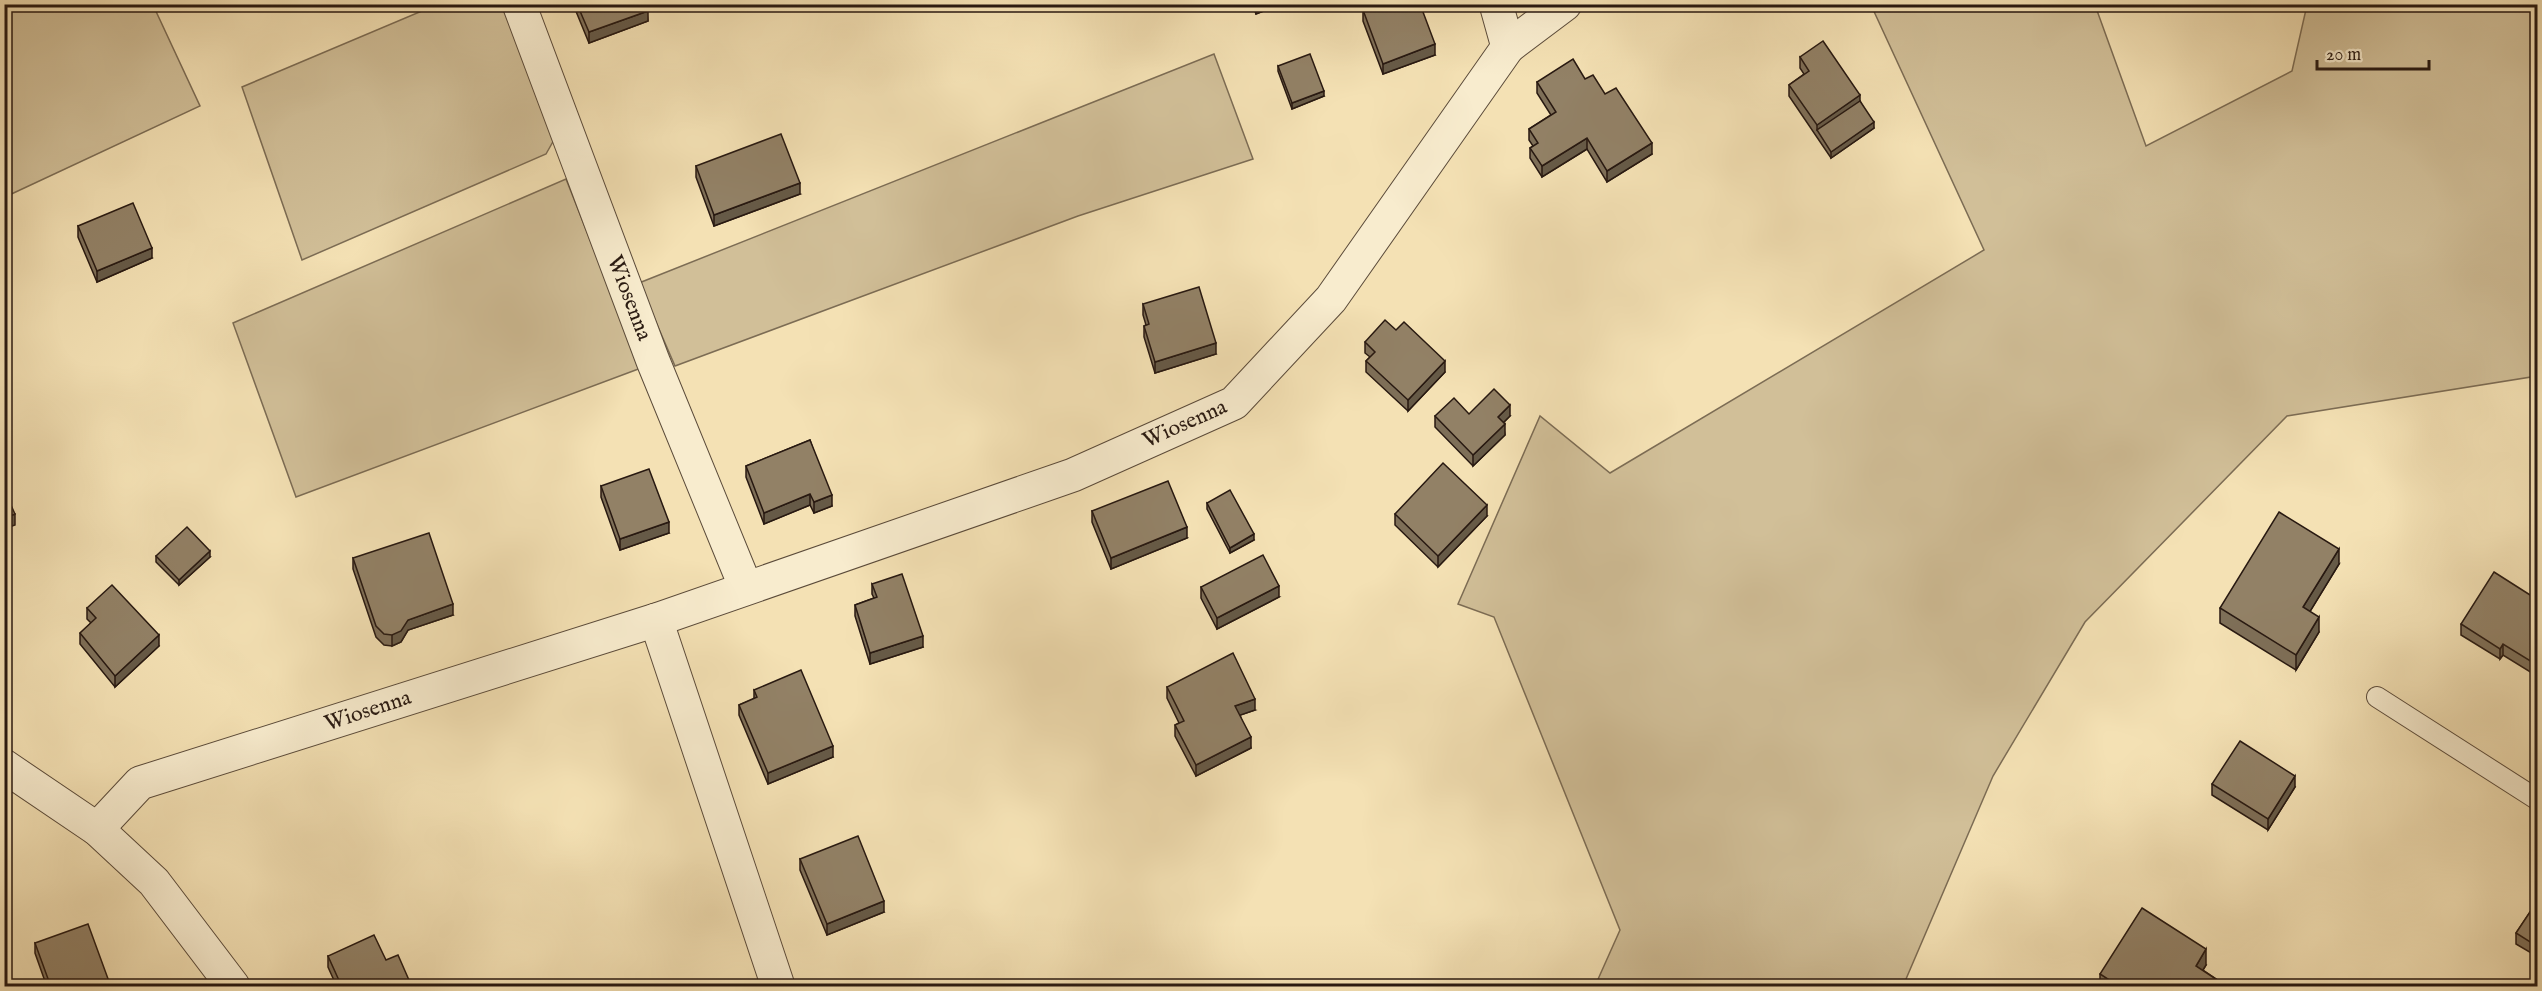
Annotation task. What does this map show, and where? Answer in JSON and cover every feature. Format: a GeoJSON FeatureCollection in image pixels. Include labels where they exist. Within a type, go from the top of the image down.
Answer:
{"type":"FeatureCollection","features":[{"type":"Feature","properties":{"kind":"street","name":"Wiosenna"},"geometry":{"type":"LineString","coordinates":[[519,4],[652,360],[746,588]]}},
{"type":"Feature","properties":{"kind":"street"},"geometry":{"type":"LineString","coordinates":[[1496,4],[1508,46]]}},
{"type":"Feature","properties":{"kind":"street","name":"Wiosenna"},"geometry":{"type":"LineString","coordinates":[[97,829],[140,783],[656,620],[1073,475],[1234,403],[1331,299],[1508,46],[1565,4]]}},
{"type":"Feature","properties":{"kind":"street"},"geometry":{"type":"LineString","coordinates":[[656,620],[778,987]]}},
{"type":"Feature","properties":{"kind":"street"},"geometry":{"type":"LineString","coordinates":[[4,766],[97,829],[154,882],[233,987]]}},
{"type":"Feature","properties":{"kind":"lane"},"geometry":{"type":"LineString","coordinates":[[2377,697],[2538,800]]}},
{"type":"Feature","properties":{"kind":"shaded area"},"geometry":{"type":"Polygon","coordinates":[[[4,5],[153,5],[200,106],[5,197],[4,5]]]}},
{"type":"Feature","properties":{"kind":"shaded area"},"geometry":{"type":"Polygon","coordinates":[[[436,5],[504,5],[555,138],[546,154],[302,260],[242,87],[436,5]]]}},
{"type":"Feature","properties":{"kind":"shaded area"},"geometry":{"type":"Polygon","coordinates":[[[1871,5],[2095,5],[2146,146],[2292,71],[2307,5],[2537,5],[2537,376],[2287,416],[2085,622],[1993,776],[1903,986],[1595,986],[1620,930],[1494,617],[1458,604],[1540,416],[1610,473],[1984,250],[1871,5]]]}},
{"type":"Feature","properties":{"kind":"shaded area"},"geometry":{"type":"Polygon","coordinates":[[[1214,54],[1253,159],[1078,216],[675,366],[639,283],[1214,54]]]}},
{"type":"Feature","properties":{"kind":"shaded area"},"geometry":{"type":"Polygon","coordinates":[[[566,179],[641,368],[296,497],[233,323],[566,179]]]}},
{"type":"Feature","properties":{"kind":"building"},"geometry":{"type":"Polygon","coordinates":[[[577,4],[646,4],[648,11],[589,32],[577,4]]]}},
{"type":"Feature","properties":{"kind":"building"},"geometry":{"type":"Polygon","coordinates":[[[1378,4],[1420,4],[1435,44],[1383,64],[1363,10],[1378,4]]]}},
{"type":"Feature","properties":{"kind":"building"},"geometry":{"type":"Polygon","coordinates":[[[1823,41],[1860,95],[1817,125],[1789,85],[1809,71],[1800,57],[1823,41]]]}},
{"type":"Feature","properties":{"kind":"building"},"geometry":{"type":"Polygon","coordinates":[[[1310,54],[1324,91],[1292,103],[1278,66],[1310,54]]]}},
{"type":"Feature","properties":{"kind":"building"},"geometry":{"type":"Polygon","coordinates":[[[1573,59],[1585,79],[1593,75],[1605,94],[1616,88],[1652,143],[1607,171],[1587,138],[1542,166],[1530,148],[1538,143],[1529,129],[1556,112],[1537,82],[1573,59]]]}},
{"type":"Feature","properties":{"kind":"building"},"geometry":{"type":"Polygon","coordinates":[[[1860,101],[1874,122],[1831,152],[1817,130],[1860,101]]]}},
{"type":"Feature","properties":{"kind":"building"},"geometry":{"type":"Polygon","coordinates":[[[781,134],[800,183],[714,215],[696,166],[781,134]]]}},
{"type":"Feature","properties":{"kind":"building"},"geometry":{"type":"Polygon","coordinates":[[[133,203],[152,248],[97,271],[78,226],[133,203]]]}},
{"type":"Feature","properties":{"kind":"building"},"geometry":{"type":"Polygon","coordinates":[[[1199,287],[1216,343],[1155,362],[1144,326],[1149,324],[1143,304],[1199,287]]]}},
{"type":"Feature","properties":{"kind":"building"},"geometry":{"type":"Polygon","coordinates":[[[1385,320],[1396,330],[1404,322],[1445,361],[1408,400],[1366,361],[1375,352],[1365,342],[1385,320]]]}},
{"type":"Feature","properties":{"kind":"building"},"geometry":{"type":"Polygon","coordinates":[[[1494,389],[1510,405],[1498,417],[1505,424],[1473,455],[1435,416],[1454,398],[1469,414],[1494,389]]]}},
{"type":"Feature","properties":{"kind":"building"},"geometry":{"type":"Polygon","coordinates":[[[810,440],[832,495],[814,502],[810,494],[764,513],[746,466],[810,440]]]}},
{"type":"Feature","properties":{"kind":"building"},"geometry":{"type":"Polygon","coordinates":[[[1443,463],[1487,505],[1438,556],[1395,514],[1443,463]]]}},
{"type":"Feature","properties":{"kind":"building"},"geometry":{"type":"Polygon","coordinates":[[[649,469],[669,522],[620,539],[601,486],[649,469]]]}},
{"type":"Feature","properties":{"kind":"building"},"geometry":{"type":"Polygon","coordinates":[[[1168,481],[1187,527],[1111,558],[1092,511],[1168,481]]]}},
{"type":"Feature","properties":{"kind":"building"},"geometry":{"type":"Polygon","coordinates":[[[4,490],[15,514],[4,518],[4,490]]]}},
{"type":"Feature","properties":{"kind":"building"},"geometry":{"type":"Polygon","coordinates":[[[1230,490],[1254,534],[1230,548],[1207,503],[1230,490]]]}},
{"type":"Feature","properties":{"kind":"building"},"geometry":{"type":"Polygon","coordinates":[[[2279,512],[2339,549],[2303,607],[2319,617],[2296,655],[2220,608],[2279,512]]]}},
{"type":"Feature","properties":{"kind":"building"},"geometry":{"type":"Polygon","coordinates":[[[187,527],[210,551],[179,580],[156,556],[187,527]]]}},
{"type":"Feature","properties":{"kind":"building"},"geometry":{"type":"Polygon","coordinates":[[[429,533],[453,604],[408,620],[401,631],[392,635],[384,634],[376,626],[353,558],[429,533]]]}},
{"type":"Feature","properties":{"kind":"building"},"geometry":{"type":"Polygon","coordinates":[[[1263,555],[1279,586],[1217,618],[1201,587],[1263,555]]]}},
{"type":"Feature","properties":{"kind":"building"},"geometry":{"type":"Polygon","coordinates":[[[2494,572],[2538,600],[2538,654],[2532,662],[2503,644],[2500,649],[2461,624],[2494,572]]]}},
{"type":"Feature","properties":{"kind":"building"},"geometry":{"type":"Polygon","coordinates":[[[902,574],[923,636],[870,653],[855,605],[877,597],[872,584],[902,574]]]}},
{"type":"Feature","properties":{"kind":"building"},"geometry":{"type":"Polygon","coordinates":[[[112,585],[159,635],[115,676],[80,633],[96,618],[87,608],[112,585]]]}},
{"type":"Feature","properties":{"kind":"building"},"geometry":{"type":"Polygon","coordinates":[[[1233,653],[1255,699],[1235,706],[1251,737],[1196,765],[1175,725],[1184,721],[1167,687],[1233,653]]]}},
{"type":"Feature","properties":{"kind":"building"},"geometry":{"type":"Polygon","coordinates":[[[801,670],[833,746],[768,773],[739,705],[757,697],[754,690],[801,670]]]}},
{"type":"Feature","properties":{"kind":"building"},"geometry":{"type":"Polygon","coordinates":[[[2240,741],[2295,776],[2268,819],[2212,784],[2240,741]]]}},
{"type":"Feature","properties":{"kind":"building"},"geometry":{"type":"Polygon","coordinates":[[[858,836],[884,901],[827,924],[800,859],[858,836]]]}},
{"type":"Feature","properties":{"kind":"building"},"geometry":{"type":"Polygon","coordinates":[[[2538,900],[2538,947],[2516,933],[2538,900]]]}},
{"type":"Feature","properties":{"kind":"building"},"geometry":{"type":"Polygon","coordinates":[[[2142,908],[2206,949],[2196,966],[2228,987],[2120,987],[2100,974],[2142,908]]]}},
{"type":"Feature","properties":{"kind":"building"},"geometry":{"type":"Polygon","coordinates":[[[88,924],[111,987],[51,987],[35,943],[88,924]]]}},
{"type":"Feature","properties":{"kind":"building"},"geometry":{"type":"Polygon","coordinates":[[[374,935],[386,960],[398,955],[412,987],[342,987],[328,956],[374,935]]]}}]}
